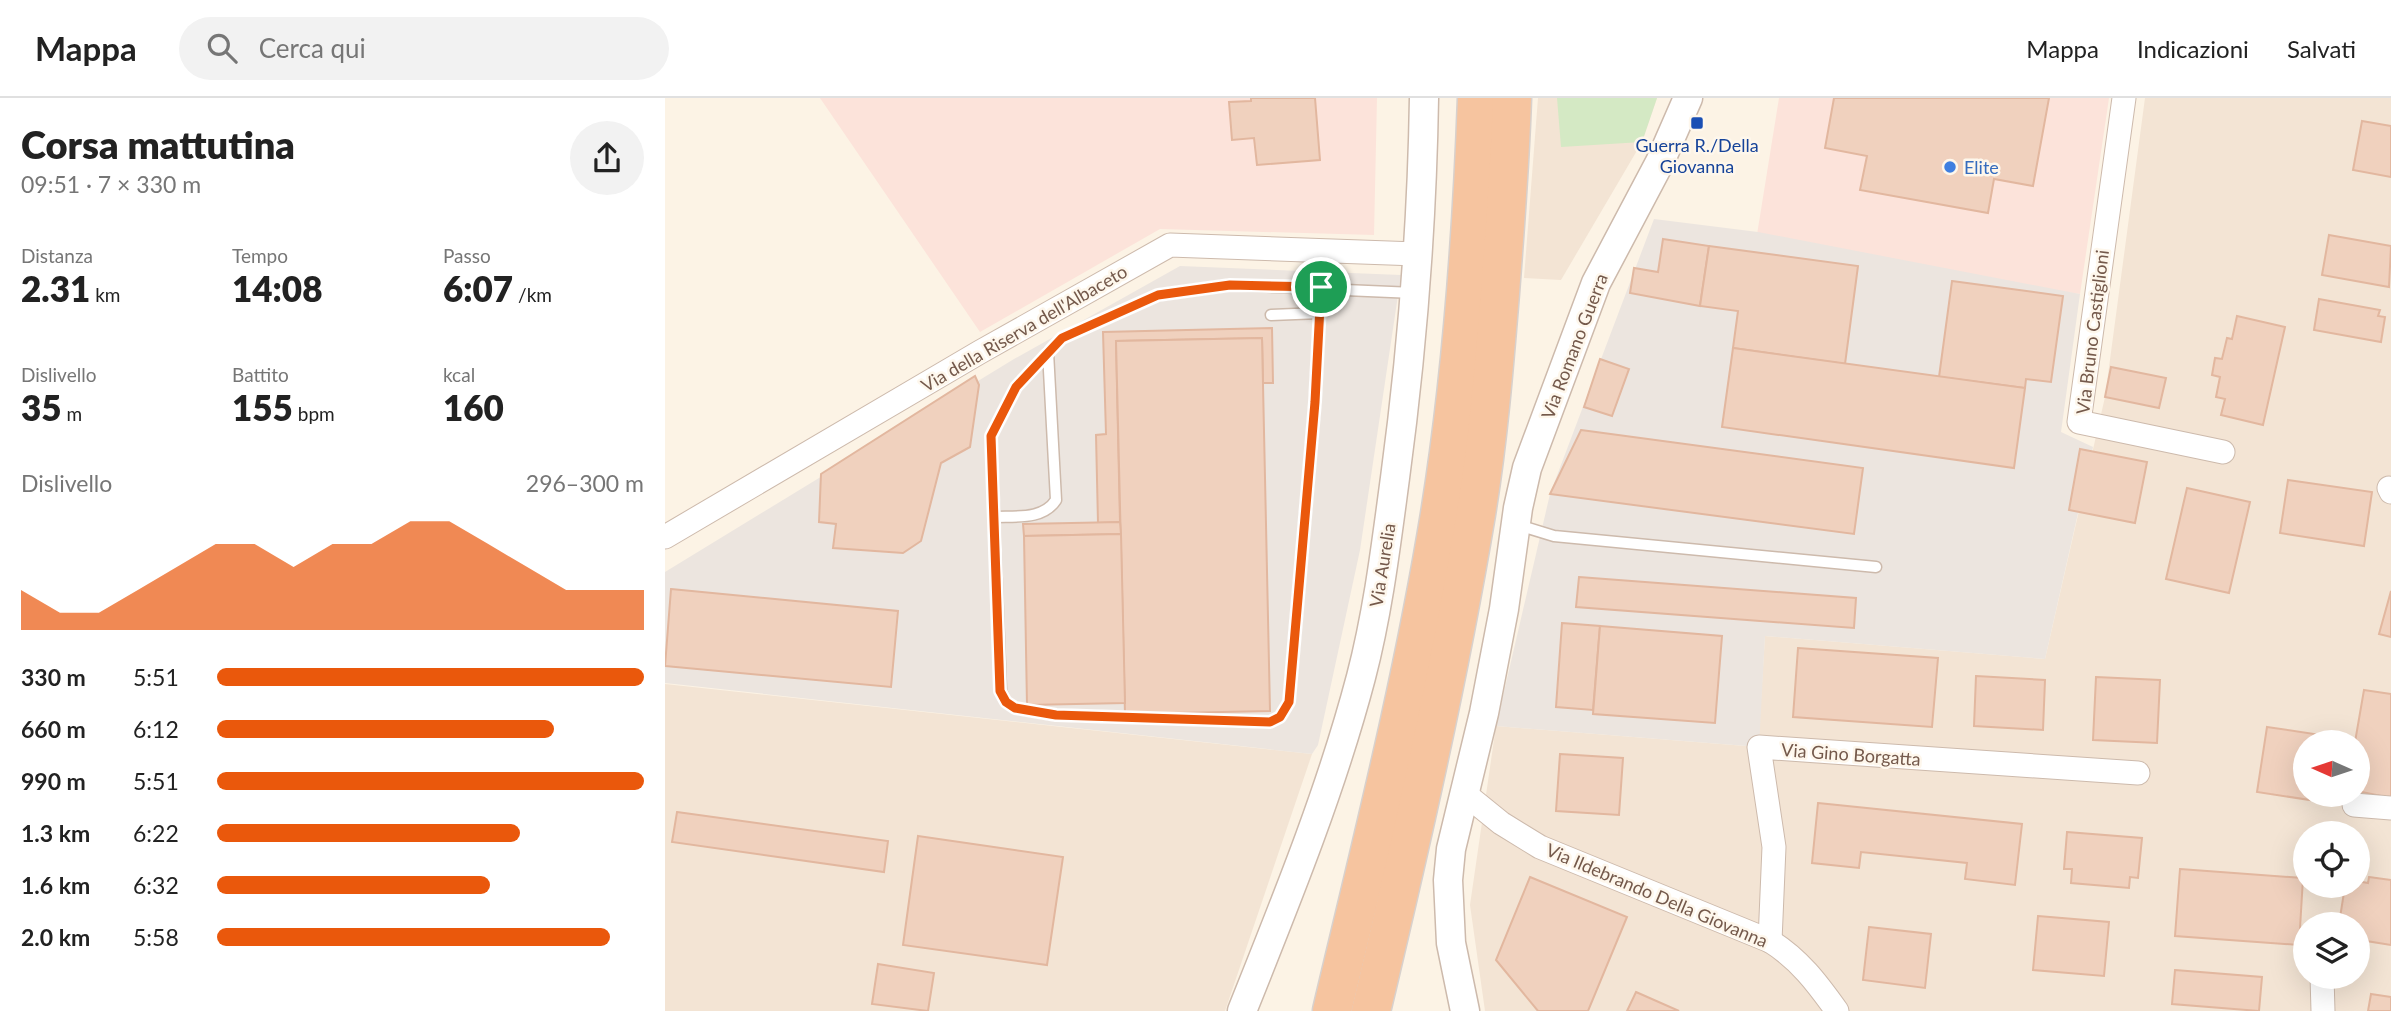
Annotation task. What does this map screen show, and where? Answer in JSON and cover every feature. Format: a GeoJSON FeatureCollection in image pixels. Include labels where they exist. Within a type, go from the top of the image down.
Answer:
{"type":"FeatureCollection","features":[{"type":"Feature","properties":{"kind":"highway"},"geometry":{"type":"LineString","coordinates":[[1332,1011],[1417,640],[1440,515],[1457,397],[1475,160],[1477,98]]}},
{"type":"Feature","properties":{"kind":"highway"},"geometry":{"type":"LineString","coordinates":[[1371,1011],[1449,654],[1476,513],[1492,399],[1510,162],[1512,98]]}},
{"type":"Feature","properties":{"kind":"street","name":"Via Aurelia"},"geometry":{"type":"LineString","coordinates":[[1242,1011],[1303,859],[1339,754],[1361,675],[1379,590],[1405,394],[1417,254],[1424,98]]}},
{"type":"Feature","properties":{"kind":"street","name":"Via Romano Guerra"},"geometry":{"type":"LineString","coordinates":[[1464,793],[1484,713],[1527,468],[1596,283],[1660,162],[1688,98]]}},
{"type":"Feature","properties":{"kind":"street","name":"Via Bruno Castiglioni"},"geometry":{"type":"LineString","coordinates":[[2124,98],[2079,422],[2223,452]]}},
{"type":"Feature","properties":{"kind":"street","name":"Via della Riserva dell'Albaceto"},"geometry":{"type":"LineString","coordinates":[[665,537],[992,345],[1170,245],[1417,254]]}},
{"type":"Feature","properties":{"kind":"street","name":"Via Gino Borgatta"},"geometry":{"type":"LineString","coordinates":[[1770,941],[1774,847],[1759,747],[2138,773]]}},
{"type":"Feature","properties":{"kind":"street","name":"Via Ildebrando Della Giovanna"},"geometry":{"type":"LineString","coordinates":[[1464,793],[1501,823],[1540,847],[1770,941],[1790,954],[1812,976],[1837,1011]]}},
{"type":"Feature","properties":{"kind":"street"},"geometry":{"type":"LineString","coordinates":[[1464,793],[1451,849],[1448,880],[1451,943],[1465,1011]]}},
{"type":"Feature","properties":{"kind":"street"},"geometry":{"type":"LineString","coordinates":[[2370,806],[2391,808]]}},
{"type":"Feature","properties":{"kind":"street"},"geometry":{"type":"LineString","coordinates":[[2322,989],[2323,1011]]}},
{"type":"Feature","properties":{"kind":"lane"},"geometry":{"type":"LineString","coordinates":[[1321,287],[1315,402],[1289,702],[1280,717],[1270,722],[1056,715],[1015,708],[1006,702],[1000,691],[991,436],[1016,387],[1048,352],[1062,338],[1158,295],[1230,285],[1321,287],[1414,293]]}},
{"type":"Feature","properties":{"kind":"lane"},"geometry":{"type":"LineString","coordinates":[[1271,315],[1320,313]]}},
{"type":"Feature","properties":{"kind":"lane"},"geometry":{"type":"LineString","coordinates":[[994,517],[1038,514],[1050,510],[1056,500],[1048,352]]}},
{"type":"Feature","properties":{"kind":"lane"},"geometry":{"type":"LineString","coordinates":[[1516,524],[1554,536],[1876,567]]}},
{"type":"Feature","properties":{"kind":"shaded area"},"geometry":{"type":"Polygon","coordinates":[[[820,98],[1377,98],[1374,235],[1160,229],[980,332],[820,98]]]}},
{"type":"Feature","properties":{"kind":"shaded area"},"geometry":{"type":"Polygon","coordinates":[[[1538,98],[1657,98],[1642,142],[1561,280],[1524,278],[1538,98]]]}},
{"type":"Feature","properties":{"kind":"shaded area"},"geometry":{"type":"Polygon","coordinates":[[[1779,98],[2109,98],[2080,294],[1755,247],[1779,98]]]}},
{"type":"Feature","properties":{"kind":"shaded area"},"geometry":{"type":"Polygon","coordinates":[[[2145,98],[2391,98],[2391,1011],[1485,1011],[1470,905],[1496,726],[1758,747],[1765,636],[2045,659],[2105,397],[2145,98]]]}},
{"type":"Feature","properties":{"kind":"shaded area"},"geometry":{"type":"Polygon","coordinates":[[[1654,219],[1758,232],[2080,294],[2061,432],[2093,447],[2045,659],[1765,636],[1759,747],[1496,726],[1550,494],[1654,219]]]}},
{"type":"Feature","properties":{"kind":"shaded area"},"geometry":{"type":"Polygon","coordinates":[[[1180,266],[1401,275],[1360,550],[1318,745],[1312,754],[665,683],[665,572],[1014,359],[1180,266]]]}},
{"type":"Feature","properties":{"kind":"shaded area"},"geometry":{"type":"Polygon","coordinates":[[[665,684],[1312,754],[1225,1011],[665,1011],[665,684]]]}},
{"type":"Feature","properties":{"kind":"green space"},"geometry":{"type":"Polygon","coordinates":[[[1557,98],[1657,98],[1642,142],[1561,147],[1557,98]]]}},
{"type":"Feature","properties":{"kind":"building"},"geometry":{"type":"Polygon","coordinates":[[[1251,98],[1315,98],[1320,160],[1257,165],[1254,138],[1232,140],[1229,102],[1251,101],[1251,98]]]}},
{"type":"Feature","properties":{"kind":"building","name":"Elite"},"geometry":{"type":"Polygon","coordinates":[[[1834,98],[2049,98],[2033,186],[1994,179],[1988,213],[1860,190],[1867,156],[1825,148],[1834,98]]]}},
{"type":"Feature","properties":{"kind":"building"},"geometry":{"type":"Polygon","coordinates":[[[2362,121],[2391,126],[2391,177],[2353,170],[2362,121]]]}},
{"type":"Feature","properties":{"kind":"building"},"geometry":{"type":"Polygon","coordinates":[[[2329,235],[2391,246],[2389,287],[2322,275],[2329,235]]]}},
{"type":"Feature","properties":{"kind":"building"},"geometry":{"type":"Polygon","coordinates":[[[1663,239],[1709,246],[1700,306],[1630,293],[1634,268],[1658,272],[1663,239]]]}},
{"type":"Feature","properties":{"kind":"building"},"geometry":{"type":"Polygon","coordinates":[[[1709,246],[1858,266],[1845,364],[1733,348],[1738,311],[1700,306],[1709,246]]]}},
{"type":"Feature","properties":{"kind":"building"},"geometry":{"type":"Polygon","coordinates":[[[1952,281],[2063,296],[2051,382],[2026,379],[2025,388],[1939,377],[1952,281]]]}},
{"type":"Feature","properties":{"kind":"building"},"geometry":{"type":"Polygon","coordinates":[[[2319,299],[2380,310],[2378,316],[2385,317],[2381,342],[2314,330],[2319,299]]]}},
{"type":"Feature","properties":{"kind":"building"},"geometry":{"type":"Polygon","coordinates":[[[2237,316],[2285,327],[2263,425],[2221,415],[2225,399],[2216,397],[2220,377],[2212,375],[2215,358],[2222,359],[2227,338],[2232,339],[2237,316]]]}},
{"type":"Feature","properties":{"kind":"building"},"geometry":{"type":"Polygon","coordinates":[[[1272,328],[1273,383],[1263,383],[1262,338],[1116,341],[1120,522],[1098,523],[1096,435],[1106,434],[1103,332],[1272,328]]]}},
{"type":"Feature","properties":{"kind":"building"},"geometry":{"type":"Polygon","coordinates":[[[1262,338],[1270,711],[1125,714],[1116,341],[1262,338]]]}},
{"type":"Feature","properties":{"kind":"building"},"geometry":{"type":"Polygon","coordinates":[[[1733,348],[2025,388],[2014,468],[1722,427],[1733,348]]]}},
{"type":"Feature","properties":{"kind":"building"},"geometry":{"type":"Polygon","coordinates":[[[1600,359],[1629,369],[1612,416],[1584,407],[1600,359]]]}},
{"type":"Feature","properties":{"kind":"building"},"geometry":{"type":"Polygon","coordinates":[[[2111,367],[2166,378],[2159,408],[2105,397],[2111,367]]]}},
{"type":"Feature","properties":{"kind":"building"},"geometry":{"type":"Polygon","coordinates":[[[975,376],[979,385],[970,447],[941,463],[921,541],[903,553],[833,548],[836,524],[819,522],[821,474],[975,376]]]}},
{"type":"Feature","properties":{"kind":"building"},"geometry":{"type":"Polygon","coordinates":[[[1581,430],[1863,468],[1854,534],[1550,494],[1581,430]]]}},
{"type":"Feature","properties":{"kind":"building"},"geometry":{"type":"Polygon","coordinates":[[[2080,449],[2147,462],[2135,523],[2069,510],[2080,449]]]}},
{"type":"Feature","properties":{"kind":"building"},"geometry":{"type":"Polygon","coordinates":[[[2288,480],[2372,492],[2364,546],[2280,533],[2288,480]]]}},
{"type":"Feature","properties":{"kind":"building"},"geometry":{"type":"Polygon","coordinates":[[[2187,488],[2250,502],[2229,593],[2166,579],[2187,488]]]}},
{"type":"Feature","properties":{"kind":"building"},"geometry":{"type":"Polygon","coordinates":[[[1120,522],[1121,534],[1024,536],[1023,524],[1120,522]]]}},
{"type":"Feature","properties":{"kind":"building"},"geometry":{"type":"Polygon","coordinates":[[[1121,534],[1125,703],[1027,705],[1024,536],[1121,534]]]}},
{"type":"Feature","properties":{"kind":"building"},"geometry":{"type":"Polygon","coordinates":[[[1579,577],[1856,598],[1854,628],[1576,607],[1579,577]]]}},
{"type":"Feature","properties":{"kind":"building"},"geometry":{"type":"Polygon","coordinates":[[[671,589],[898,611],[891,687],[665,666],[671,589]]]}},
{"type":"Feature","properties":{"kind":"building"},"geometry":{"type":"Polygon","coordinates":[[[2391,591],[2391,637],[2379,634],[2391,591]]]}},
{"type":"Feature","properties":{"kind":"building"},"geometry":{"type":"Polygon","coordinates":[[[1562,623],[1600,626],[1593,710],[1556,707],[1562,623]]]}},
{"type":"Feature","properties":{"kind":"building"},"geometry":{"type":"Polygon","coordinates":[[[1600,626],[1722,636],[1715,723],[1593,714],[1600,626]]]}},
{"type":"Feature","properties":{"kind":"building"},"geometry":{"type":"Polygon","coordinates":[[[1798,648],[1938,658],[1932,727],[1793,717],[1798,648]]]}},
{"type":"Feature","properties":{"kind":"building"},"geometry":{"type":"Polygon","coordinates":[[[1976,676],[2045,680],[2043,730],[1974,726],[1976,676]]]}},
{"type":"Feature","properties":{"kind":"building"},"geometry":{"type":"Polygon","coordinates":[[[2096,677],[2160,680],[2157,743],[2093,740],[2096,677]]]}},
{"type":"Feature","properties":{"kind":"building"},"geometry":{"type":"Polygon","coordinates":[[[2364,690],[2391,694],[2391,798],[2370,794],[2370,730],[2357,730],[2364,690]]]}},
{"type":"Feature","properties":{"kind":"building"},"geometry":{"type":"Polygon","coordinates":[[[2267,727],[2293,731],[2293,797],[2257,792],[2267,727]]]}},
{"type":"Feature","properties":{"kind":"building"},"geometry":{"type":"Polygon","coordinates":[[[1560,754],[1623,758],[1619,815],[1556,811],[1560,754]]]}},
{"type":"Feature","properties":{"kind":"building"},"geometry":{"type":"Polygon","coordinates":[[[1818,803],[2022,824],[2015,885],[1965,879],[1967,863],[1861,852],[1859,868],[1812,863],[1818,803]]]}},
{"type":"Feature","properties":{"kind":"building"},"geometry":{"type":"Polygon","coordinates":[[[677,812],[888,841],[884,872],[672,842],[677,812]]]}},
{"type":"Feature","properties":{"kind":"building"},"geometry":{"type":"Polygon","coordinates":[[[2067,832],[2142,838],[2138,878],[2130,877],[2129,888],[2071,883],[2072,869],[2064,869],[2067,832]]]}},
{"type":"Feature","properties":{"kind":"building"},"geometry":{"type":"Polygon","coordinates":[[[918,836],[1063,857],[1047,965],[903,945],[918,836]]]}},
{"type":"Feature","properties":{"kind":"building"},"geometry":{"type":"Polygon","coordinates":[[[2180,869],[2293,877],[2293,898],[2302,898],[2301,912],[2293,912],[2293,945],[2175,936],[2180,869]]]}},
{"type":"Feature","properties":{"kind":"building"},"geometry":{"type":"Polygon","coordinates":[[[1530,877],[1627,917],[1588,1011],[1538,1011],[1496,960],[1530,877]]]}},
{"type":"Feature","properties":{"kind":"building"},"geometry":{"type":"Polygon","coordinates":[[[2370,877],[2391,880],[2391,945],[2370,942],[2370,912],[2341,912],[2343,898],[2370,898],[2370,877]]]}},
{"type":"Feature","properties":{"kind":"building"},"geometry":{"type":"Polygon","coordinates":[[[2038,916],[2109,922],[2104,976],[2033,970],[2038,916]]]}},
{"type":"Feature","properties":{"kind":"building"},"geometry":{"type":"Polygon","coordinates":[[[1869,927],[1931,934],[1925,988],[1863,980],[1869,927]]]}},
{"type":"Feature","properties":{"kind":"building"},"geometry":{"type":"Polygon","coordinates":[[[878,964],[934,973],[928,1011],[872,1004],[878,964]]]}},
{"type":"Feature","properties":{"kind":"building"},"geometry":{"type":"Polygon","coordinates":[[[2175,970],[2262,977],[2259,1011],[2172,1004],[2175,970]]]}},
{"type":"Feature","properties":{"kind":"building"},"geometry":{"type":"Polygon","coordinates":[[[1636,992],[1679,1011],[1627,1011],[1636,992]]]}},
{"type":"Feature","properties":{"kind":"building"},"geometry":{"type":"Polygon","coordinates":[[[2371,994],[2391,997],[2391,1011],[2368,1011],[2371,994]]]}},
{"type":"Feature","properties":{"kind":"place","name":"Guerra R./Della Giovanna"},"geometry":{"type":"Point","coordinates":[1697,123]}},
{"type":"Feature","properties":{"kind":"place","name":"Elite"},"geometry":{"type":"Point","coordinates":[1950,167]}},
{"type":"Feature","properties":{"kind":"route"},"geometry":{"type":"LineString","coordinates":[[1230,285],[1321,287],[1315,402],[1289,702],[1280,717],[1270,722],[1056,715],[1015,708],[1006,702],[1000,691],[991,436],[1016,387],[1062,338],[1158,295],[1230,285]]}}]}
